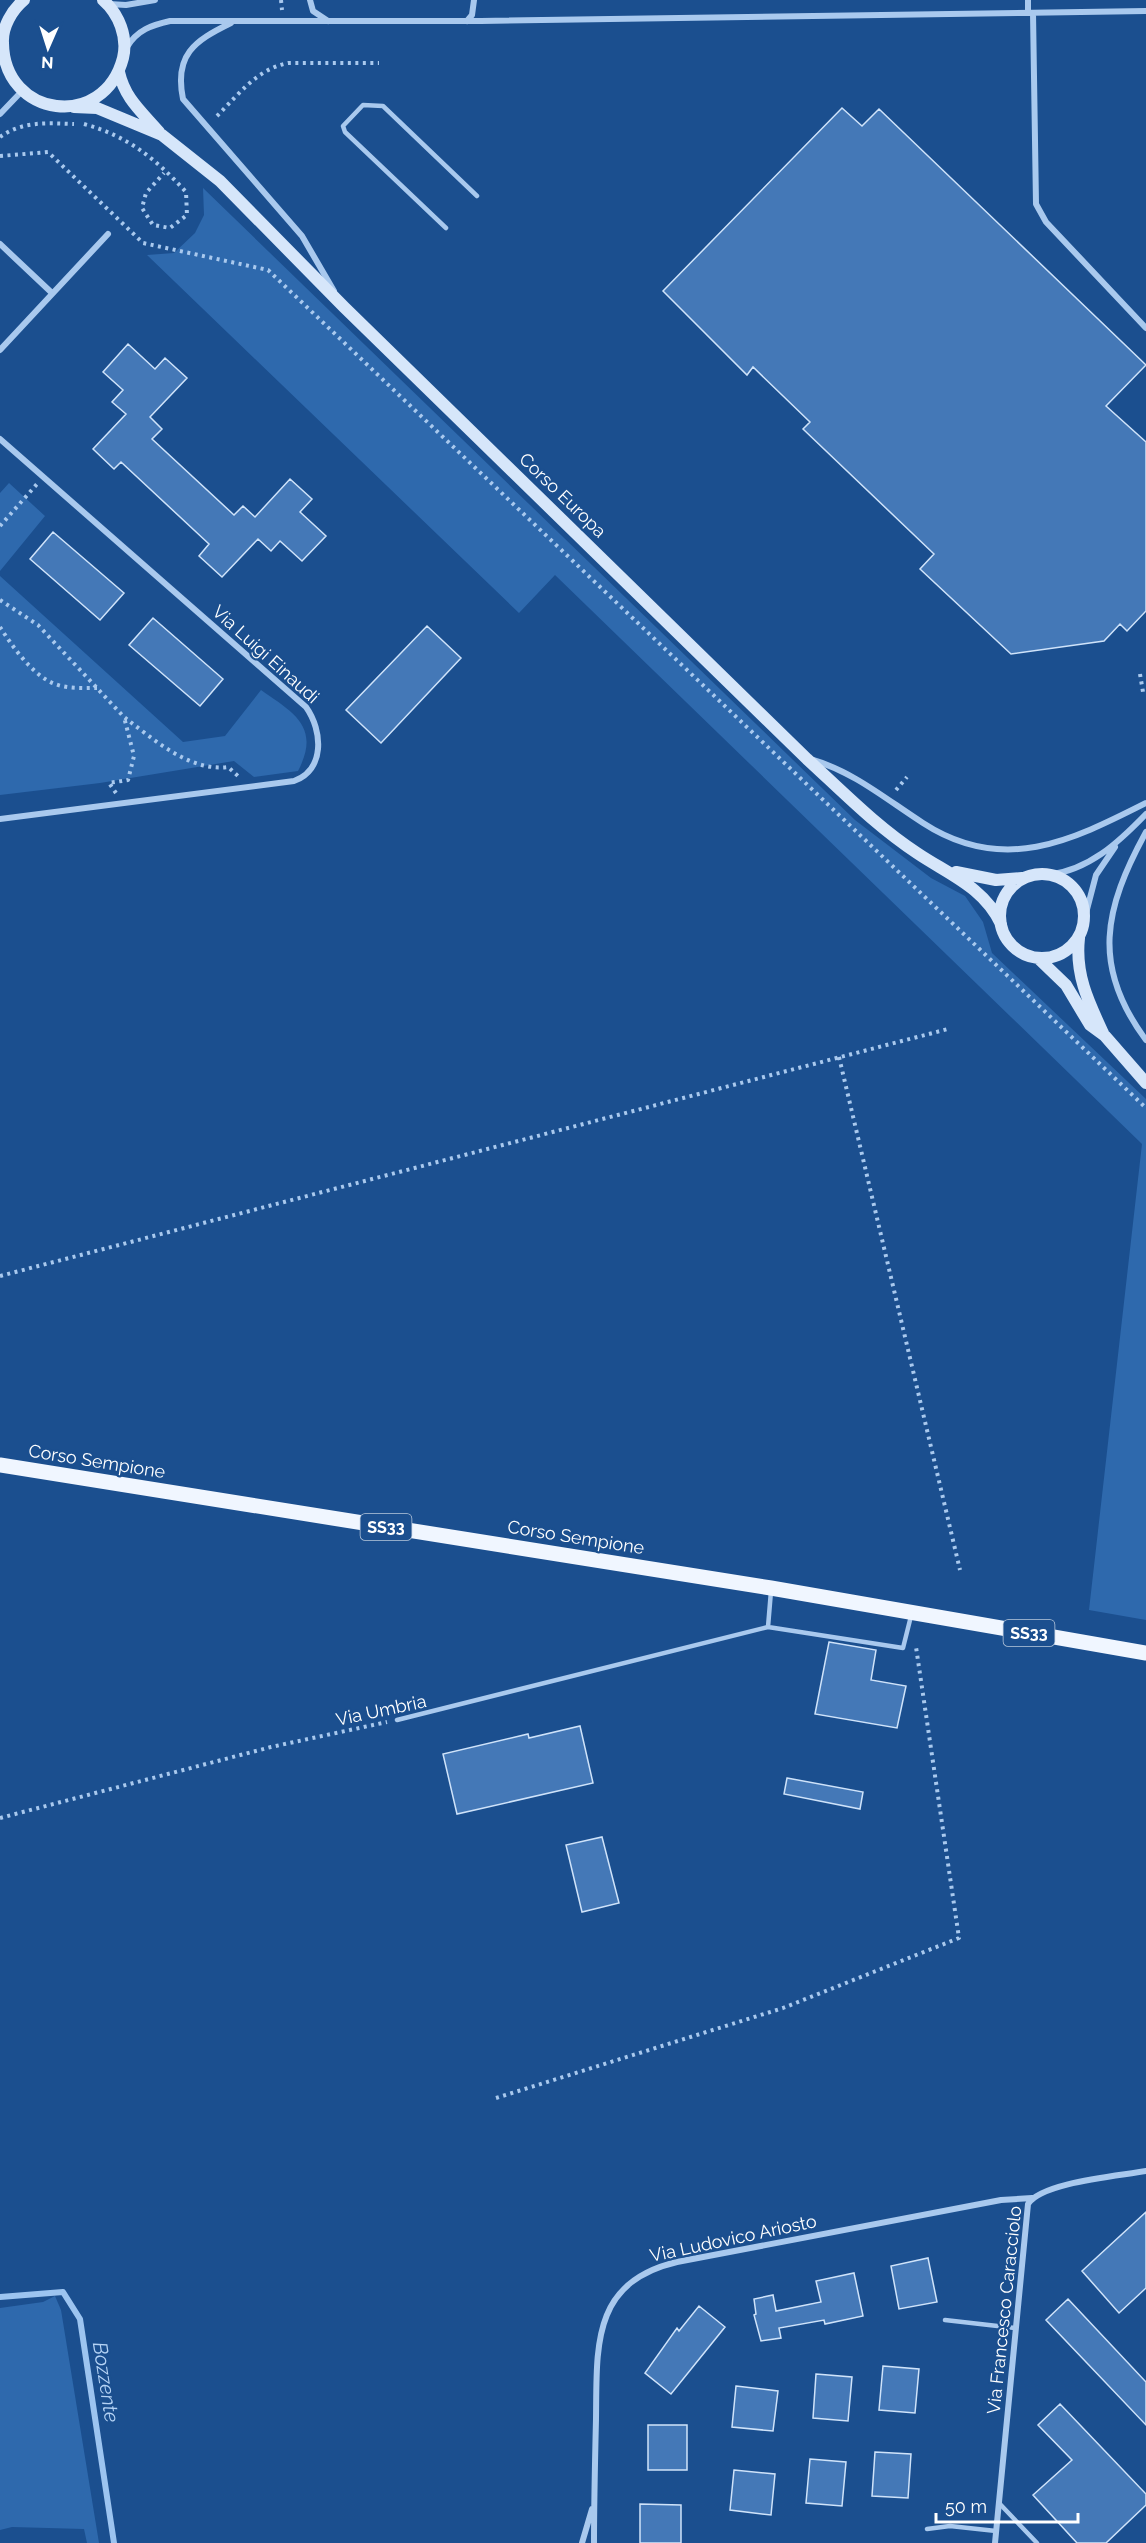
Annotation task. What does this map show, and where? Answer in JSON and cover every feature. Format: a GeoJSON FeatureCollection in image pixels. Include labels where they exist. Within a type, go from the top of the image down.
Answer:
{"type":"FeatureCollection","features":[{"type":"Feature","properties":{"kind":"main road"},"geometry":{"type":"LineString","coordinates":[[22,91],[11,78],[3,58],[1,34],[12,14],[24,0]]}},
{"type":"Feature","properties":{"kind":"main road"},"geometry":{"type":"LineString","coordinates":[[74,106],[91,101],[106,90],[119,72],[124,52],[123,31],[106,2]]}},
{"type":"Feature","properties":{"kind":"main road","name":"Corso Europa"},"geometry":{"type":"LineString","coordinates":[[119,72],[122,87],[134,107],[162,135],[220,181],[344,307],[807,759],[867,814],[917,854],[948,870],[987,902],[1001,924]]}},
{"type":"Feature","properties":{"kind":"main road","name":"Corso Europa"},"geometry":{"type":"LineString","coordinates":[[22,91],[48,105],[97,108],[162,135]]}},
{"type":"Feature","properties":{"kind":"main road","name":"Corso Europa"},"geometry":{"type":"LineString","coordinates":[[948,870],[996,880],[1029,876]]}},
{"type":"Feature","properties":{"kind":"main road"},"geometry":{"type":"LineString","coordinates":[[1079,937],[1074,945],[1058,956],[1039,958],[1028,956],[1010,944],[1001,924],[1000,912],[1006,895],[1018,882],[1029,876],[1048,875],[1058,877],[1074,889],[1080,897],[1085,917],[1079,937],[1078,969],[1088,1001],[1105,1036]]}},
{"type":"Feature","properties":{"kind":"main road"},"geometry":{"type":"LineString","coordinates":[[1039,958],[1066,985],[1090,1025],[1105,1036],[1146,1083]]}},
{"type":"Feature","properties":{"kind":"main road","name":"Corso Sempione"},"geometry":{"type":"LineString","coordinates":[[0,1465],[771,1588],[1146,1653]]}},
{"type":"Feature","properties":{"kind":"street"},"geometry":{"type":"LineString","coordinates":[[106,2],[126,5],[155,0]]}},
{"type":"Feature","properties":{"kind":"street"},"geometry":{"type":"LineString","coordinates":[[310,0],[313,11],[329,21]]}},
{"type":"Feature","properties":{"kind":"street"},"geometry":{"type":"LineString","coordinates":[[467,21],[472,15],[474,0]]}},
{"type":"Feature","properties":{"kind":"street"},"geometry":{"type":"LineString","coordinates":[[1028,0],[1031,13],[1036,204],[1046,222],[1146,328]]}},
{"type":"Feature","properties":{"kind":"street"},"geometry":{"type":"LineString","coordinates":[[124,52],[133,38],[152,26],[170,21],[467,21],[1146,11]]}},
{"type":"Feature","properties":{"kind":"street"},"geometry":{"type":"LineString","coordinates":[[233,22],[192,46],[183,59],[179,81],[183,99],[302,236],[344,307]]}},
{"type":"Feature","properties":{"kind":"street"},"geometry":{"type":"LineString","coordinates":[[0,114],[22,91]]}},
{"type":"Feature","properties":{"kind":"street"},"geometry":{"type":"LineString","coordinates":[[0,350],[108,234]]}},
{"type":"Feature","properties":{"kind":"street"},"geometry":{"type":"LineString","coordinates":[[0,244],[52,293]]}},
{"type":"Feature","properties":{"kind":"street","name":"Via Luigi Einaudi"},"geometry":{"type":"LineString","coordinates":[[0,439],[306,707],[315,719],[319,737],[317,757],[303,778],[252,787],[0,819]]}},
{"type":"Feature","properties":{"kind":"street"},"geometry":{"type":"LineString","coordinates":[[807,759],[847,772],[887,800],[952,838],[971,845],[998,849],[1027,849],[1053,845],[1080,835],[1146,803]]}},
{"type":"Feature","properties":{"kind":"street"},"geometry":{"type":"LineString","coordinates":[[1085,917],[1096,875],[1119,841],[1146,814]]}},
{"type":"Feature","properties":{"kind":"street"},"geometry":{"type":"LineString","coordinates":[[1146,832],[1120,886],[1109,932],[1110,957],[1119,999],[1146,1040]]}},
{"type":"Feature","properties":{"kind":"street"},"geometry":{"type":"LineString","coordinates":[[1048,875],[1072,871],[1119,841]]}},
{"type":"Feature","properties":{"kind":"street","name":"Via Francesco Caracciolo"},"geometry":{"type":"LineString","coordinates":[[995,2543],[1027,2208],[1032,2198],[1059,2187],[1146,2171]]}},
{"type":"Feature","properties":{"kind":"street","name":"Via Ludovico Ariosto"},"geometry":{"type":"LineString","coordinates":[[594,2543],[599,2337],[606,2313],[616,2298],[643,2273],[657,2267],[722,2253],[1001,2200],[1032,2198]]}},
{"type":"Feature","properties":{"kind":"street","name":"Via Ludovico Ariosto"},"geometry":{"type":"LineString","coordinates":[[582,2543],[594,2500]]}},
{"type":"Feature","properties":{"kind":"lane"},"geometry":{"type":"LineString","coordinates":[[446,228],[345,132],[343,126],[347,119],[363,105],[383,106],[477,196]]}},
{"type":"Feature","properties":{"kind":"lane"},"geometry":{"type":"LineString","coordinates":[[771,1588],[768,1627],[903,1648],[912,1614]]}},
{"type":"Feature","properties":{"kind":"lane","name":"Via Umbria"},"geometry":{"type":"LineString","coordinates":[[397,1720],[768,1627]]}},
{"type":"Feature","properties":{"kind":"lane"},"geometry":{"type":"LineString","coordinates":[[945,2320],[1015,2328]]}},
{"type":"Feature","properties":{"kind":"lane"},"geometry":{"type":"LineString","coordinates":[[999,2503],[1037,2543]]}},
{"type":"Feature","properties":{"kind":"lane"},"geometry":{"type":"LineString","coordinates":[[927,2529],[950,2526],[996,2531]]}},
{"type":"Feature","properties":{"kind":"path"},"geometry":{"type":"LineString","coordinates":[[218,116],[258,74],[274,66],[288,63],[379,63]]}},
{"type":"Feature","properties":{"kind":"path"},"geometry":{"type":"LineString","coordinates":[[0,137],[13,128],[45,123],[86,124],[133,144],[166,171],[186,192],[187,215],[170,228],[153,225],[142,208],[146,193],[164,173]]}},
{"type":"Feature","properties":{"kind":"path"},"geometry":{"type":"LineString","coordinates":[[0,156],[48,152],[143,243],[268,270],[1146,1108]]}},
{"type":"Feature","properties":{"kind":"path"},"geometry":{"type":"LineString","coordinates":[[0,526],[43,477]]}},
{"type":"Feature","properties":{"kind":"path"},"geometry":{"type":"LineString","coordinates":[[0,600],[38,625],[124,717],[179,754],[211,769],[228,767],[252,787]]}},
{"type":"Feature","properties":{"kind":"path"},"geometry":{"type":"LineString","coordinates":[[0,627],[37,673],[50,682],[74,687],[98,688]]}},
{"type":"Feature","properties":{"kind":"path"},"geometry":{"type":"LineString","coordinates":[[1140,674],[1143,692],[1146,695]]}},
{"type":"Feature","properties":{"kind":"path"},"geometry":{"type":"LineString","coordinates":[[124,717],[134,762],[128,780],[109,783],[124,803]]}},
{"type":"Feature","properties":{"kind":"path"},"geometry":{"type":"LineString","coordinates":[[887,800],[907,777]]}},
{"type":"Feature","properties":{"kind":"path"},"geometry":{"type":"LineString","coordinates":[[0,1276],[948,1029]]}},
{"type":"Feature","properties":{"kind":"path"},"geometry":{"type":"LineString","coordinates":[[839,1057],[960,1570]]}},
{"type":"Feature","properties":{"kind":"path"},"geometry":{"type":"LineString","coordinates":[[496,2098],[783,2008],[958,1938],[916,1645]]}},
{"type":"Feature","properties":{"kind":"path","name":"Via Umbria"},"geometry":{"type":"LineString","coordinates":[[0,1818],[271,1747],[397,1720]]}},
{"type":"Feature","properties":{"kind":"shaded area"},"geometry":{"type":"Polygon","coordinates":[[[203,188],[855,820],[931,878],[965,896],[983,922],[992,953],[1146,1099],[1146,1620],[1089,1610],[1142,1144],[555,575],[519,613],[147,255],[174,253],[195,233],[204,215],[203,188]]]}},
{"type":"Feature","properties":{"kind":"shaded area"},"geometry":{"type":"Polygon","coordinates":[[[9,483],[45,516],[0,571],[0,493],[9,483]]]}},
{"type":"Feature","properties":{"kind":"shaded area"},"geometry":{"type":"Polygon","coordinates":[[[0,576],[183,742],[225,736],[261,690],[293,714],[305,732],[307,743],[298,771],[254,777],[234,761],[100,783],[0,795],[0,576]]]}},
{"type":"Feature","properties":{"kind":"shaded area"},"geometry":{"type":"Polygon","coordinates":[[[55,2296],[61,2310],[99,2543],[87,2543],[84,2529],[12,2527],[0,2530],[0,2308],[43,2302],[55,2296]]]}},
{"type":"Feature","properties":{"kind":"building"},"geometry":{"type":"Polygon","coordinates":[[[842,108],[862,126],[879,109],[1146,365],[1106,406],[1146,442],[1146,611],[1127,631],[1120,624],[1104,641],[1011,654],[920,569],[934,554],[803,429],[810,422],[753,367],[747,375],[663,291],[842,108]]]}},
{"type":"Feature","properties":{"kind":"building"},"geometry":{"type":"Polygon","coordinates":[[[128,344],[155,369],[165,358],[187,378],[150,417],[162,429],[152,439],[234,515],[243,506],[255,517],[290,479],[312,499],[300,512],[326,536],[302,561],[280,541],[271,551],[258,539],[222,577],[199,556],[209,544],[121,462],[114,469],[93,449],[126,414],[112,402],[123,390],[103,372],[128,344]]]}},
{"type":"Feature","properties":{"kind":"building"},"geometry":{"type":"Polygon","coordinates":[[[53,532],[124,593],[100,620],[30,559],[53,532]]]}},
{"type":"Feature","properties":{"kind":"building"},"geometry":{"type":"Polygon","coordinates":[[[153,618],[223,679],[200,706],[129,645],[153,618]]]}},
{"type":"Feature","properties":{"kind":"building"},"geometry":{"type":"Polygon","coordinates":[[[427,626],[461,658],[381,743],[346,710],[427,626]]]}},
{"type":"Feature","properties":{"kind":"building"},"geometry":{"type":"Polygon","coordinates":[[[829,1642],[876,1650],[871,1680],[906,1686],[897,1728],[815,1714],[829,1642]]]}},
{"type":"Feature","properties":{"kind":"building"},"geometry":{"type":"Polygon","coordinates":[[[580,1726],[593,1783],[457,1814],[443,1754],[528,1734],[529,1738],[580,1726]]]}},
{"type":"Feature","properties":{"kind":"building"},"geometry":{"type":"Polygon","coordinates":[[[787,1778],[863,1792],[860,1809],[784,1794],[787,1778]]]}},
{"type":"Feature","properties":{"kind":"building"},"geometry":{"type":"Polygon","coordinates":[[[602,1837],[619,1903],[582,1912],[566,1845],[602,1837]]]}},
{"type":"Feature","properties":{"kind":"building"},"geometry":{"type":"Polygon","coordinates":[[[1146,2212],[1146,2288],[1119,2313],[1082,2271],[1146,2212]]]}},
{"type":"Feature","properties":{"kind":"building"},"geometry":{"type":"Polygon","coordinates":[[[928,2258],[937,2302],[899,2309],[891,2266],[928,2258]]]}},
{"type":"Feature","properties":{"kind":"building"},"geometry":{"type":"Polygon","coordinates":[[[854,2273],[863,2316],[825,2324],[824,2320],[779,2328],[781,2338],[761,2341],[754,2315],[756,2314],[754,2299],[773,2295],[776,2311],[821,2302],[816,2281],[854,2273]]]}},
{"type":"Feature","properties":{"kind":"building"},"geometry":{"type":"Polygon","coordinates":[[[1068,2299],[1146,2382],[1146,2425],[1046,2320],[1068,2299]]]}},
{"type":"Feature","properties":{"kind":"building"},"geometry":{"type":"Polygon","coordinates":[[[699,2306],[725,2327],[671,2394],[645,2373],[677,2328],[679,2331],[699,2306]]]}},
{"type":"Feature","properties":{"kind":"building"},"geometry":{"type":"Polygon","coordinates":[[[883,2366],[919,2369],[915,2413],[879,2410],[883,2366]]]}},
{"type":"Feature","properties":{"kind":"building"},"geometry":{"type":"Polygon","coordinates":[[[816,2374],[852,2377],[848,2421],[813,2418],[816,2374]]]}},
{"type":"Feature","properties":{"kind":"building"},"geometry":{"type":"Polygon","coordinates":[[[736,2386],[778,2391],[773,2431],[732,2427],[736,2386]]]}},
{"type":"Feature","properties":{"kind":"building"},"geometry":{"type":"Polygon","coordinates":[[[1060,2404],[1146,2494],[1146,2505],[1106,2543],[1077,2543],[1033,2495],[1072,2460],[1038,2425],[1060,2404]]]}},
{"type":"Feature","properties":{"kind":"building"},"geometry":{"type":"Polygon","coordinates":[[[648,2425],[687,2425],[687,2470],[648,2470],[648,2425]]]}},
{"type":"Feature","properties":{"kind":"building"},"geometry":{"type":"Polygon","coordinates":[[[875,2452],[911,2454],[908,2498],[872,2496],[875,2452]]]}},
{"type":"Feature","properties":{"kind":"building"},"geometry":{"type":"Polygon","coordinates":[[[810,2459],[846,2462],[842,2506],[806,2503],[810,2459]]]}},
{"type":"Feature","properties":{"kind":"building"},"geometry":{"type":"Polygon","coordinates":[[[734,2470],[775,2474],[771,2515],[730,2510],[734,2470]]]}},
{"type":"Feature","properties":{"kind":"building"},"geometry":{"type":"Polygon","coordinates":[[[640,2504],[681,2505],[681,2543],[640,2543],[640,2504]]]}},
{"type":"Feature","properties":{"kind":"waterway","name":"Bozzente"},"geometry":{"type":"LineString","coordinates":[[0,2297],[63,2292],[80,2319],[114,2543]]}}]}
